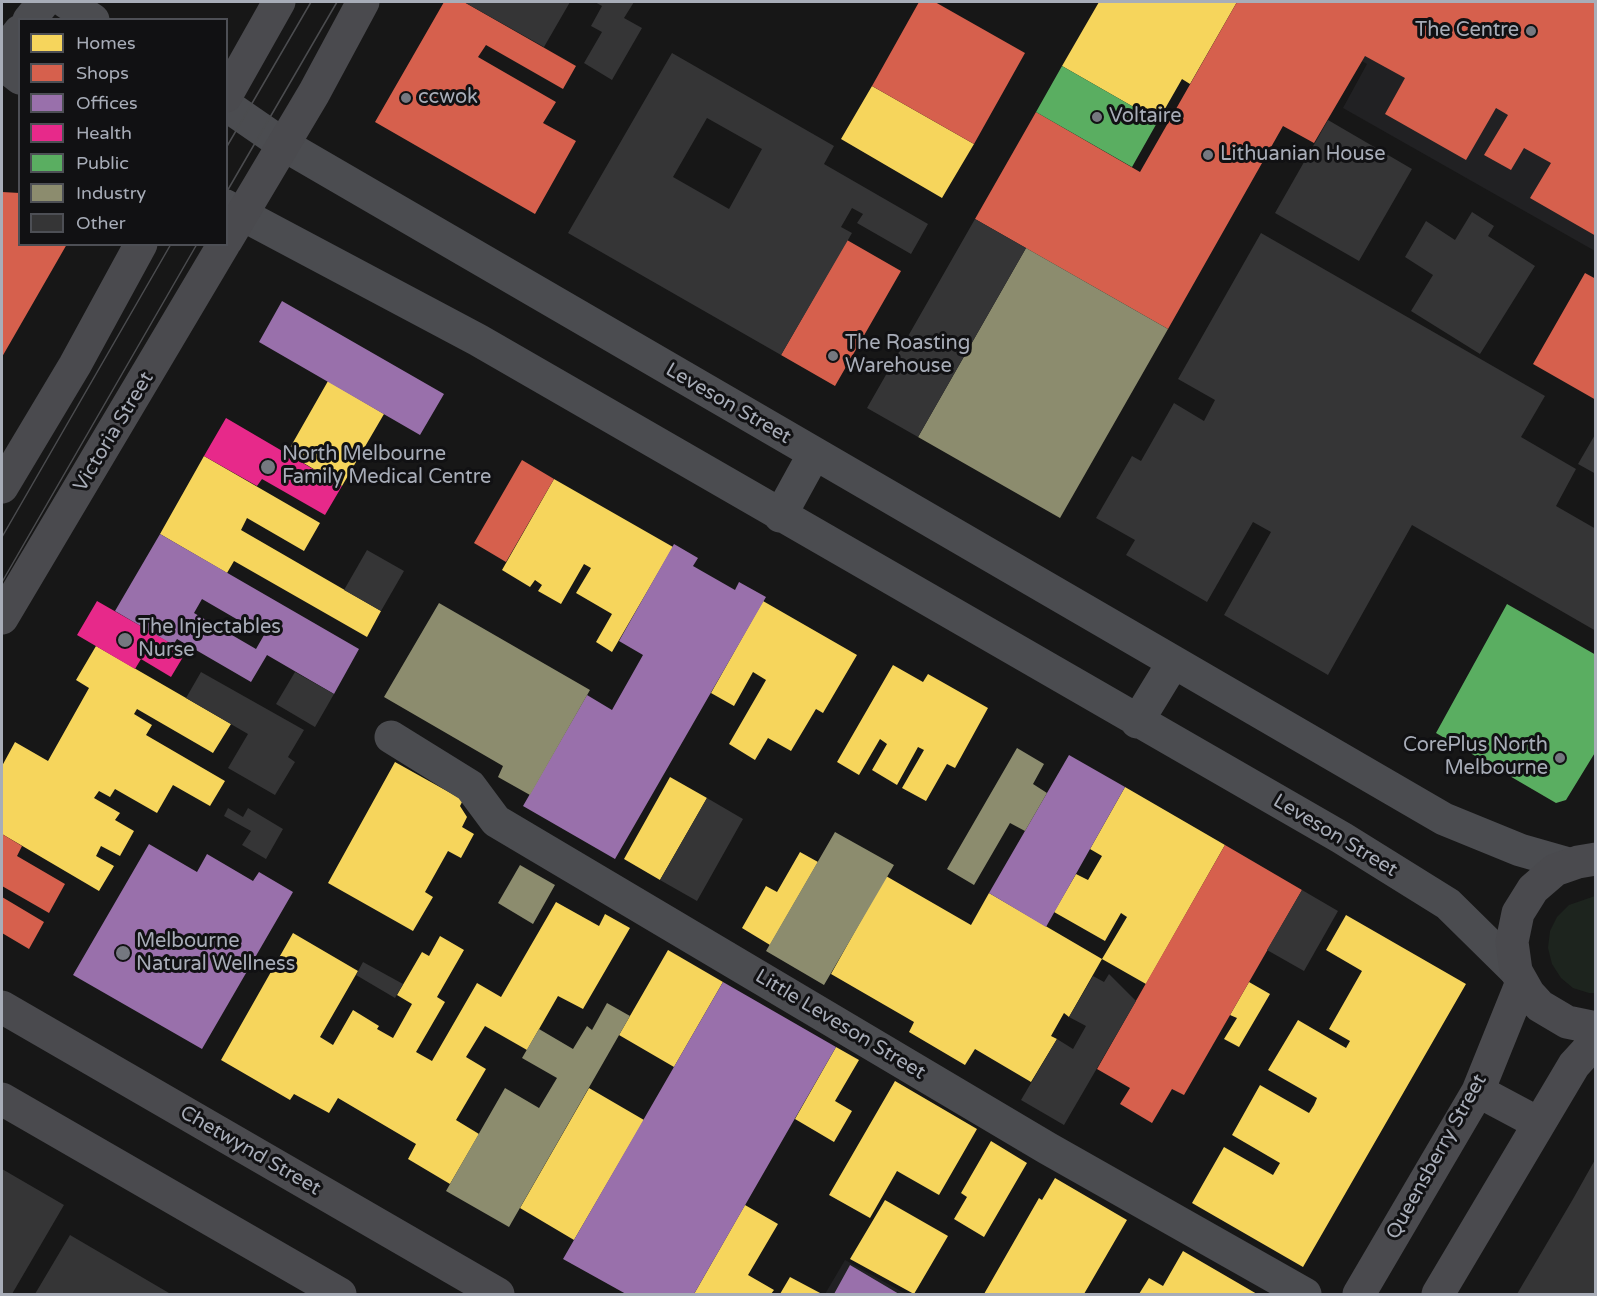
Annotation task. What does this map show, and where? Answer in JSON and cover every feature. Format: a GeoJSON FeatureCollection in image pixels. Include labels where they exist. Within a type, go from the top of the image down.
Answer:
{"type":"FeatureCollection","features":[{"type":"Feature","properties":{"kind":"street"},"geometry":{"type":"LineString","coordinates":[[31,18],[44,2]]}},
{"type":"Feature","properties":{"kind":"street"},"geometry":{"type":"LineString","coordinates":[[66,2],[90,18]]}},
{"type":"Feature","properties":{"kind":"street"},"geometry":{"type":"LineString","coordinates":[[228,92],[279,2]]}},
{"type":"Feature","properties":{"kind":"street","name":"Victoria Street"},"geometry":{"type":"LineString","coordinates":[[230,227],[284,145],[363,2]]}},
{"type":"Feature","properties":{"kind":"street"},"geometry":{"type":"LineString","coordinates":[[2,54],[18,34]]}},
{"type":"Feature","properties":{"kind":"street"},"geometry":{"type":"LineString","coordinates":[[2,64],[18,76]]}},
{"type":"Feature","properties":{"kind":"street","name":"Leveson Street"},"geometry":{"type":"LineString","coordinates":[[228,106],[284,145],[1444,819],[1520,850],[1585,857]]}},
{"type":"Feature","properties":{"kind":"street","name":"Leveson Street"},"geometry":{"type":"LineString","coordinates":[[230,227],[478,340],[1137,722],[1342,838],[1448,904],[1519,976]]}},
{"type":"Feature","properties":{"kind":"street"},"geometry":{"type":"LineString","coordinates":[[2,487],[75,365],[140,246]]}},
{"type":"Feature","properties":{"kind":"street","name":"Victoria Street"},"geometry":{"type":"LineString","coordinates":[[2,618],[219,246]]}},
{"type":"Feature","properties":{"kind":"street"},"geometry":{"type":"LineString","coordinates":[[780,516],[814,454]]}},
{"type":"Feature","properties":{"kind":"street"},"geometry":{"type":"LineString","coordinates":[[1137,722],[1173,663]]}},
{"type":"Feature","properties":{"kind":"street","name":"Little Leveson Street"},"geometry":{"type":"LineString","coordinates":[[391,737],[470,786],[496,821],[1047,1148],[1305,1294]]}},
{"type":"Feature","properties":{"kind":"street"},"geometry":{"type":"LineString","coordinates":[[1585,857],[1544,879],[1524,900],[1518,913],[1512,942],[1519,976],[1540,1006],[1552,1016],[1582,1027],[1596,1028]]}},
{"type":"Feature","properties":{"kind":"street","name":"Queensberry Street"},"geometry":{"type":"LineString","coordinates":[[1359,1294],[1478,1091],[1519,976]]}},
{"type":"Feature","properties":{"kind":"street","name":"Chetwynd Street"},"geometry":{"type":"LineString","coordinates":[[2,1007],[494,1294]]}},
{"type":"Feature","properties":{"kind":"street"},"geometry":{"type":"LineString","coordinates":[[1438,1294],[1574,1065],[1596,1041]]}},
{"type":"Feature","properties":{"kind":"street"},"geometry":{"type":"LineString","coordinates":[[1478,1091],[1538,1123]]}},
{"type":"Feature","properties":{"kind":"street"},"geometry":{"type":"LineString","coordinates":[[2,1099],[340,1294]]}},
{"type":"Feature","properties":{"kind":"shaded area"},"geometry":{"type":"Polygon","coordinates":[[[1256,2],[1595,2],[1595,251],[1343,108],[1367,64],[1256,2]]]}},
{"type":"Feature","properties":{"kind":"shaded area"},"geometry":{"type":"Polygon","coordinates":[[[1595,896],[1595,993],[1589,993],[1573,988],[1561,978],[1552,964],[1548,948],[1550,931],[1557,917],[1569,905],[1595,896]]]}},
{"type":"Feature","properties":{"kind":"shaded area"},"geometry":{"type":"Polygon","coordinates":[[[845,1260],[906,1294],[825,1294],[845,1260]]]}},
{"type":"Feature","properties":{"kind":"building: Homes"},"geometry":{"type":"Polygon","coordinates":[[[1099,2],[1237,2],[1190,84],[1182,79],[1158,121],[1062,66],[1099,2]]]}},
{"type":"Feature","properties":{"kind":"building: Homes"},"geometry":{"type":"Polygon","coordinates":[[[872,86],[974,144],[942,198],[841,139],[872,86]]]}},
{"type":"Feature","properties":{"kind":"building: Homes"},"geometry":{"type":"Polygon","coordinates":[[[328,381],[384,414],[342,486],[287,453],[328,381]]]}},
{"type":"Feature","properties":{"kind":"building: Homes"},"geometry":{"type":"Polygon","coordinates":[[[204,456],[320,523],[304,551],[247,518],[241,530],[381,611],[367,637],[234,561],[227,573],[160,534],[204,456]]]}},
{"type":"Feature","properties":{"kind":"building: Homes"},"geometry":{"type":"Polygon","coordinates":[[[554,479],[673,547],[612,652],[596,642],[612,614],[576,593],[591,568],[584,564],[561,604],[538,591],[542,585],[535,580],[530,587],[502,570],[554,479]]]}},
{"type":"Feature","properties":{"kind":"building: Homes"},"geometry":{"type":"Polygon","coordinates":[[[763,601],[857,655],[823,713],[816,709],[791,751],[768,738],[755,760],[729,744],[766,680],[753,672],[734,706],[711,693],[763,601]]]}},
{"type":"Feature","properties":{"kind":"building: Homes"},"geometry":{"type":"Polygon","coordinates":[[[96,646],[231,724],[213,753],[137,709],[134,714],[152,725],[146,735],[225,781],[210,806],[173,785],[157,813],[115,789],[110,797],[99,791],[94,798],[120,813],[115,820],[134,831],[120,856],[101,846],[96,856],[114,866],[99,891],[2,834],[2,766],[15,742],[48,761],[89,688],[76,680],[96,646]]]}},
{"type":"Feature","properties":{"kind":"building: Homes"},"geometry":{"type":"Polygon","coordinates":[[[893,665],[923,682],[928,674],[988,708],[955,768],[947,764],[926,801],[902,788],[924,750],[918,747],[897,785],[872,770],[887,744],[880,739],[859,775],[837,762],[893,665]]]}},
{"type":"Feature","properties":{"kind":"building: Homes"},"geometry":{"type":"Polygon","coordinates":[[[395,762],[463,800],[460,806],[467,817],[462,827],[474,834],[461,858],[448,851],[425,892],[433,897],[413,931],[328,883],[395,762]]]}},
{"type":"Feature","properties":{"kind":"building: Homes"},"geometry":{"type":"Polygon","coordinates":[[[670,777],[707,798],[660,880],[624,859],[670,777]]]}},
{"type":"Feature","properties":{"kind":"building: Homes"},"geometry":{"type":"Polygon","coordinates":[[[1125,787],[1225,845],[1146,984],[1102,959],[1127,917],[1121,913],[1105,941],[1054,912],[1076,874],[1088,880],[1102,856],[1090,849],[1125,787]]]}},
{"type":"Feature","properties":{"kind":"building: Homes"},"geometry":{"type":"Polygon","coordinates":[[[800,852],[818,862],[770,945],[742,928],[766,886],[777,892],[800,852]]]}},
{"type":"Feature","properties":{"kind":"building: Homes"},"geometry":{"type":"Polygon","coordinates":[[[886,876],[971,925],[989,893],[1102,959],[1069,1017],[1064,1013],[1051,1036],[1057,1039],[1031,1082],[975,1049],[965,1065],[909,1032],[914,1022],[831,974],[886,876]]]}},
{"type":"Feature","properties":{"kind":"building: Homes"},"geometry":{"type":"Polygon","coordinates":[[[556,902],[599,926],[605,914],[630,928],[583,1009],[558,996],[527,1050],[485,1026],[466,1057],[486,1069],[456,1120],[479,1134],[450,1184],[408,1159],[416,1144],[338,1098],[329,1113],[294,1094],[290,1100],[221,1060],[293,933],[358,971],[320,1037],[333,1045],[353,1010],[379,1026],[377,1029],[393,1038],[412,1004],[397,995],[422,952],[429,956],[440,936],[464,950],[437,997],[445,1002],[416,1052],[432,1061],[477,983],[501,997],[556,902]]]}},
{"type":"Feature","properties":{"kind":"building: Homes"},"geometry":{"type":"Polygon","coordinates":[[[1346,915],[1466,984],[1303,1267],[1192,1203],[1224,1147],[1273,1175],[1280,1163],[1232,1135],[1260,1085],[1309,1113],[1314,1105],[1317,1098],[1268,1070],[1298,1020],[1346,1048],[1350,1041],[1329,1029],[1362,971],[1326,950],[1346,915]]]}},
{"type":"Feature","properties":{"kind":"building: Homes"},"geometry":{"type":"Polygon","coordinates":[[[668,950],[723,982],[674,1067],[619,1035],[668,950]]]}},
{"type":"Feature","properties":{"kind":"building: Homes"},"geometry":{"type":"Polygon","coordinates":[[[1249,982],[1270,994],[1239,1047],[1224,1039],[1237,1018],[1230,1015],[1249,982]]]}},
{"type":"Feature","properties":{"kind":"building: Homes"},"geometry":{"type":"Polygon","coordinates":[[[836,1047],[859,1060],[835,1101],[852,1111],[834,1142],[795,1119],[836,1047]]]}},
{"type":"Feature","properties":{"kind":"building: Homes"},"geometry":{"type":"Polygon","coordinates":[[[895,1081],[977,1129],[939,1195],[897,1171],[870,1218],[829,1195],[895,1081]]]}},
{"type":"Feature","properties":{"kind":"building: Homes"},"geometry":{"type":"Polygon","coordinates":[[[589,1088],[644,1120],[574,1240],[520,1208],[589,1088]]]}},
{"type":"Feature","properties":{"kind":"building: Homes"},"geometry":{"type":"Polygon","coordinates":[[[991,1141],[1027,1163],[984,1237],[954,1219],[967,1197],[961,1193],[991,1141]]]}},
{"type":"Feature","properties":{"kind":"building: Homes"},"geometry":{"type":"Polygon","coordinates":[[[1055,1178],[1127,1220],[1084,1294],[984,1294],[1039,1198],[1042,1200],[1055,1178]]]}},
{"type":"Feature","properties":{"kind":"building: Homes"},"geometry":{"type":"Polygon","coordinates":[[[885,1200],[948,1236],[914,1294],[850,1259],[885,1200]]]}},
{"type":"Feature","properties":{"kind":"building: Homes"},"geometry":{"type":"Polygon","coordinates":[[[745,1205],[778,1224],[748,1275],[774,1290],[771,1294],[694,1294],[745,1205]]]}},
{"type":"Feature","properties":{"kind":"building: Homes"},"geometry":{"type":"Polygon","coordinates":[[[1183,1251],[1257,1294],[1139,1294],[1149,1278],[1163,1286],[1183,1251]]]}},
{"type":"Feature","properties":{"kind":"building: Homes"},"geometry":{"type":"Polygon","coordinates":[[[790,1277],[822,1294],[780,1294],[790,1277]]]}},
{"type":"Feature","properties":{"kind":"building: Shops"},"geometry":{"type":"Polygon","coordinates":[[[444,2],[464,2],[576,66],[563,89],[486,45],[478,57],[556,102],[543,123],[576,141],[535,214],[375,122],[444,2]]]}},
{"type":"Feature","properties":{"kind":"building: Shops"},"geometry":{"type":"Polygon","coordinates":[[[919,2],[935,2],[1025,53],[974,144],[872,86],[919,2]]]}},
{"type":"Feature","properties":{"kind":"building: Shops","name":"Lithuanian House"},"geometry":{"type":"Polygon","coordinates":[[[1237,2],[1596,2],[1596,236],[1530,198],[1551,163],[1524,148],[1511,170],[1484,155],[1508,115],[1496,108],[1466,160],[1385,114],[1405,78],[1365,56],[1314,143],[1283,126],[1168,329],[975,219],[1036,112],[1140,172],[1237,2]]]}},
{"type":"Feature","properties":{"kind":"building: Shops"},"geometry":{"type":"Polygon","coordinates":[[[2,192],[18,193],[18,246],[66,246],[2,357],[2,192]]]}},
{"type":"Feature","properties":{"kind":"building: Shops"},"geometry":{"type":"Polygon","coordinates":[[[847,240],[901,271],[835,386],[781,355],[847,240]]]}},
{"type":"Feature","properties":{"kind":"building: Shops"},"geometry":{"type":"Polygon","coordinates":[[[1585,273],[1596,279],[1596,400],[1533,364],[1585,273]]]}},
{"type":"Feature","properties":{"kind":"building: Shops"},"geometry":{"type":"Polygon","coordinates":[[[522,460],[554,479],[506,562],[474,543],[522,460]]]}},
{"type":"Feature","properties":{"kind":"building: Shops"},"geometry":{"type":"Polygon","coordinates":[[[2,834],[22,846],[17,856],[65,884],[49,913],[2,886],[2,834]]]}},
{"type":"Feature","properties":{"kind":"building: Shops"},"geometry":{"type":"Polygon","coordinates":[[[1225,845],[1302,890],[1184,1095],[1172,1089],[1152,1123],[1120,1104],[1130,1088],[1097,1069],[1225,845]]]}},
{"type":"Feature","properties":{"kind":"building: Shops"},"geometry":{"type":"Polygon","coordinates":[[[2,897],[44,922],[29,949],[2,933],[2,897]]]}},
{"type":"Feature","properties":{"kind":"building: Offices"},"geometry":{"type":"Polygon","coordinates":[[[282,301],[444,394],[420,435],[259,342],[282,301]]]}},
{"type":"Feature","properties":{"kind":"building: Offices"},"geometry":{"type":"Polygon","coordinates":[[[160,534],[359,649],[334,694],[267,655],[251,682],[177,639],[173,645],[115,611],[160,534]],[[202,599],[194,613],[256,649],[264,635],[202,599]]]}},
{"type":"Feature","properties":{"kind":"building: Offices"},"geometry":{"type":"Polygon","coordinates":[[[674,544],[698,558],[693,566],[735,590],[739,582],[766,597],[615,859],[523,806],[587,695],[612,710],[643,655],[619,641],[674,544]]]}},
{"type":"Feature","properties":{"kind":"building: Offices"},"geometry":{"type":"Polygon","coordinates":[[[1069,755],[1125,787],[1046,927],[989,893],[1069,755]]]}},
{"type":"Feature","properties":{"kind":"building: Offices"},"geometry":{"type":"Polygon","coordinates":[[[149,844],[197,872],[207,854],[253,881],[259,872],[293,892],[202,1049],[73,975],[149,844]]]}},
{"type":"Feature","properties":{"kind":"building: Offices"},"geometry":{"type":"Polygon","coordinates":[[[723,982],[836,1047],[694,1294],[626,1294],[563,1259],[723,982]]]}},
{"type":"Feature","properties":{"kind":"building: Offices"},"geometry":{"type":"Polygon","coordinates":[[[850,1265],[899,1294],[834,1294],[850,1265]]]}},
{"type":"Feature","properties":{"kind":"building: Health","name":"North Melbourne Family Medical Centre"},"geometry":{"type":"Polygon","coordinates":[[[226,418],[342,486],[325,515],[262,479],[257,486],[204,456],[226,418]]]}},
{"type":"Feature","properties":{"kind":"building: Health","name":"The Injectables Nurse"},"geometry":{"type":"Polygon","coordinates":[[[97,601],[186,652],[171,677],[141,659],[135,669],[77,635],[97,601]]]}},
{"type":"Feature","properties":{"kind":"building: Public","name":"Voltaire"},"geometry":{"type":"Polygon","coordinates":[[[1062,66],[1158,121],[1132,167],[1036,112],[1062,66]]]}},
{"type":"Feature","properties":{"kind":"building: Public"},"geometry":{"type":"Polygon","coordinates":[[[1507,604],[1596,655],[1596,751],[1566,800],[1556,803],[1436,733],[1507,604]]]}},
{"type":"Feature","properties":{"kind":"building: Industry"},"geometry":{"type":"Polygon","coordinates":[[[1026,248],[1168,329],[1060,518],[918,437],[1026,248]]]}},
{"type":"Feature","properties":{"kind":"building: Industry"},"geometry":{"type":"Polygon","coordinates":[[[439,603],[590,690],[530,795],[498,777],[503,766],[384,697],[439,603]]]}},
{"type":"Feature","properties":{"kind":"building: Industry"},"geometry":{"type":"Polygon","coordinates":[[[1017,748],[1044,764],[1033,784],[1047,793],[1025,831],[1010,823],[974,885],[947,869],[1017,748]]]}},
{"type":"Feature","properties":{"kind":"building: Industry"},"geometry":{"type":"Polygon","coordinates":[[[835,832],[894,865],[824,985],[766,951],[835,832]]]}},
{"type":"Feature","properties":{"kind":"building: Industry"},"geometry":{"type":"Polygon","coordinates":[[[520,865],[555,885],[533,924],[498,903],[520,865]]]}},
{"type":"Feature","properties":{"kind":"building: Industry"},"geometry":{"type":"Polygon","coordinates":[[[607,1003],[630,1016],[509,1227],[446,1191],[505,1088],[539,1108],[557,1078],[522,1058],[539,1029],[573,1049],[587,1026],[592,1030],[607,1003]]]}},
{"type":"Feature","properties":{"kind":"building: Other"},"geometry":{"type":"Polygon","coordinates":[[[464,2],[570,2],[544,47],[464,2]]]}},
{"type":"Feature","properties":{"kind":"building: Other"},"geometry":{"type":"Polygon","coordinates":[[[595,2],[634,2],[624,18],[642,28],[612,80],[584,63],[602,32],[591,26],[602,6],[595,2]]]}},
{"type":"Feature","properties":{"kind":"building: Other"},"geometry":{"type":"Polygon","coordinates":[[[672,53],[834,146],[824,164],[928,224],[911,254],[857,223],[863,214],[852,208],[841,227],[852,233],[781,355],[568,233],[672,53]],[[707,118],[673,177],[729,209],[762,149],[707,118]]]}},
{"type":"Feature","properties":{"kind":"building: Other"},"geometry":{"type":"Polygon","coordinates":[[[1328,120],[1412,169],[1359,261],[1275,213],[1328,120]]]}},
{"type":"Feature","properties":{"kind":"building: Other"},"geometry":{"type":"Polygon","coordinates":[[[1472,212],[1494,226],[1488,236],[1535,266],[1480,354],[1411,311],[1433,275],[1405,257],[1426,221],[1455,240],[1472,212]]]}},
{"type":"Feature","properties":{"kind":"building: Other"},"geometry":{"type":"Polygon","coordinates":[[[975,219],[1026,248],[918,437],[867,408],[975,219]]]}},
{"type":"Feature","properties":{"kind":"building: Other"},"geometry":{"type":"Polygon","coordinates":[[[1261,233],[1545,396],[1521,437],[1576,469],[1556,506],[1596,529],[1596,631],[1412,525],[1328,675],[1224,615],[1271,532],[1253,522],[1207,602],[1126,555],[1135,540],[1096,518],[1132,456],[1141,461],[1174,403],[1204,421],[1215,400],[1178,379],[1261,233]]]}},
{"type":"Feature","properties":{"kind":"building: Other"},"geometry":{"type":"Polygon","coordinates":[[[1596,433],[1596,474],[1578,464],[1596,433]]]}},
{"type":"Feature","properties":{"kind":"building: Other"},"geometry":{"type":"Polygon","coordinates":[[[367,550],[404,571],[381,611],[344,590],[367,550]]]}},
{"type":"Feature","properties":{"kind":"building: Other"},"geometry":{"type":"Polygon","coordinates":[[[201,672],[304,730],[288,757],[295,762],[275,795],[228,768],[248,734],[186,698],[201,672]]]}},
{"type":"Feature","properties":{"kind":"building: Other"},"geometry":{"type":"Polygon","coordinates":[[[295,672],[334,694],[315,727],[276,704],[295,672]]]}},
{"type":"Feature","properties":{"kind":"building: Other"},"geometry":{"type":"Polygon","coordinates":[[[707,798],[743,819],[697,901],[660,880],[707,798]]]}},
{"type":"Feature","properties":{"kind":"building: Other"},"geometry":{"type":"Polygon","coordinates":[[[228,808],[243,817],[248,808],[283,829],[266,859],[242,845],[251,831],[224,816],[228,808]]]}},
{"type":"Feature","properties":{"kind":"building: Other"},"geometry":{"type":"Polygon","coordinates":[[[1302,890],[1338,911],[1304,971],[1267,950],[1302,890]]]}},
{"type":"Feature","properties":{"kind":"building: Other"},"geometry":{"type":"Polygon","coordinates":[[[363,962],[403,984],[395,998],[356,975],[363,962]]]}},
{"type":"Feature","properties":{"kind":"building: Other"},"geometry":{"type":"Polygon","coordinates":[[[1109,974],[1136,1001],[1064,1125],[1021,1100],[1057,1039],[1073,1049],[1086,1026],[1069,1017],[1093,976],[1104,982],[1109,974]]]}},
{"type":"Feature","properties":{"kind":"building: Other"},"geometry":{"type":"Polygon","coordinates":[[[1596,1158],[1596,1294],[1517,1294],[1573,1199],[1596,1158]]]}},
{"type":"Feature","properties":{"kind":"building: Other"},"geometry":{"type":"Polygon","coordinates":[[[2,1169],[64,1205],[12,1294],[2,1294],[2,1169]]]}},
{"type":"Feature","properties":{"kind":"building: Other"},"geometry":{"type":"Polygon","coordinates":[[[70,1235],[169,1293],[35,1294],[70,1235]]]}},
{"type":"Feature","properties":{"kind":"tram line"},"geometry":{"type":"LineString","coordinates":[[228,145],[311,2]]}},
{"type":"Feature","properties":{"kind":"tram line"},"geometry":{"type":"LineString","coordinates":[[228,190],[337,2]]}},
{"type":"Feature","properties":{"kind":"tram line"},"geometry":{"type":"LineString","coordinates":[[2,537],[170,246]]}},
{"type":"Feature","properties":{"kind":"tram line"},"geometry":{"type":"LineString","coordinates":[[2,582],[196,246]]}},
{"type":"Feature","properties":{"kind":"place","name":"The Centre"},"geometry":{"type":"Point","coordinates":[1531,31]}},
{"type":"Feature","properties":{"kind":"place","name":"ccwok"},"geometry":{"type":"Point","coordinates":[406,98]}},
{"type":"Feature","properties":{"kind":"place","name":"Voltaire"},"geometry":{"type":"Point","coordinates":[1097,117]}},
{"type":"Feature","properties":{"kind":"place","name":"Lithuanian House"},"geometry":{"type":"Point","coordinates":[1208,155]}},
{"type":"Feature","properties":{"kind":"place","name":"The Roasting Warehouse"},"geometry":{"type":"Point","coordinates":[833,356]}},
{"type":"Feature","properties":{"kind":"place","name":"North Melbourne Family Medical Centre"},"geometry":{"type":"Point","coordinates":[268,467]}},
{"type":"Feature","properties":{"kind":"place","name":"The Injectables Nurse"},"geometry":{"type":"Point","coordinates":[125,640]}},
{"type":"Feature","properties":{"kind":"place","name":"CorePlus North Melbourne"},"geometry":{"type":"Point","coordinates":[1560,758]}},
{"type":"Feature","properties":{"kind":"place","name":"Melbourne Natural Wellness"},"geometry":{"type":"Point","coordinates":[123,953]}}]}
